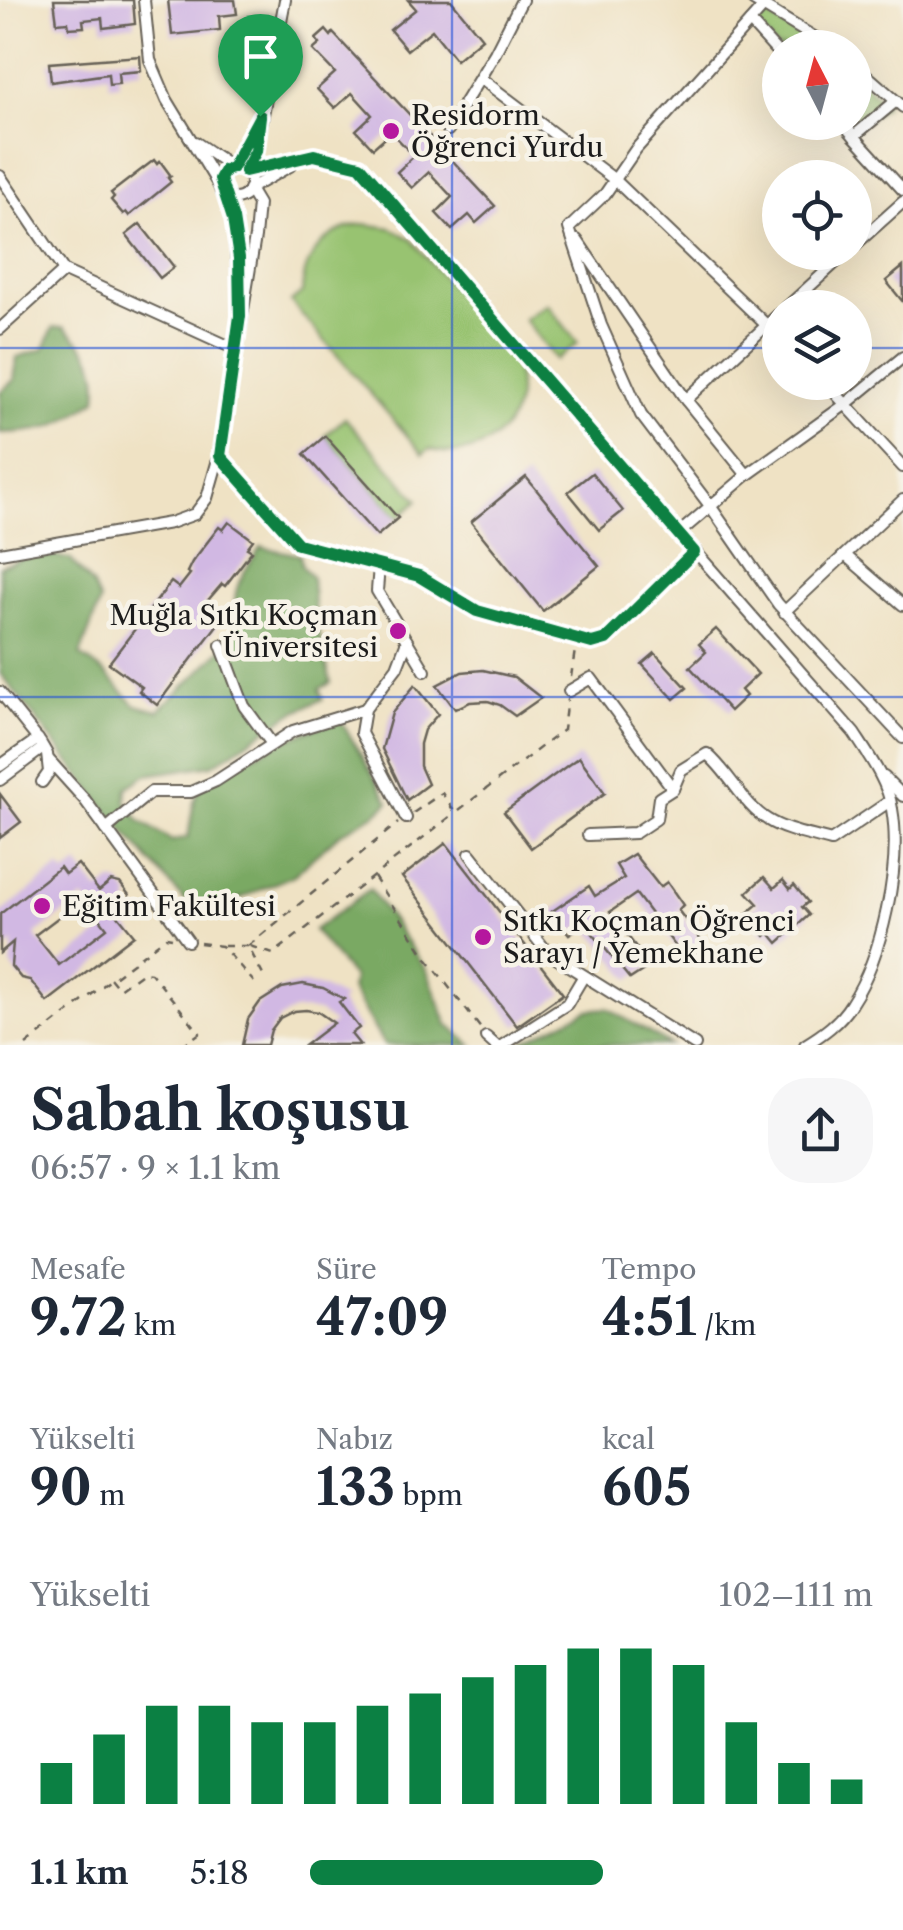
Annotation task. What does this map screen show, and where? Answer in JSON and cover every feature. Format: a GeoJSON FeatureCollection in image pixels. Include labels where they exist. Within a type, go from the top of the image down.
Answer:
{"type":"FeatureCollection","features":[{"type":"Feature","properties":{"kind":"street"},"geometry":{"type":"LineString","coordinates":[[144,0],[150,60],[167,100],[233,219],[239,258],[240,316]]}},
{"type":"Feature","properties":{"kind":"street"},"geometry":{"type":"LineString","coordinates":[[245,171],[256,151],[285,0]]}},
{"type":"Feature","properties":{"kind":"street"},"geometry":{"type":"LineString","coordinates":[[448,130],[522,0]]}},
{"type":"Feature","properties":{"kind":"street"},"geometry":{"type":"LineString","coordinates":[[569,228],[750,22],[759,3],[803,30]]}},
{"type":"Feature","properties":{"kind":"street"},"geometry":{"type":"LineString","coordinates":[[750,22],[762,35]]}},
{"type":"Feature","properties":{"kind":"street"},"geometry":{"type":"LineString","coordinates":[[480,78],[615,180],[762,319]]}},
{"type":"Feature","properties":{"kind":"street"},"geometry":{"type":"LineString","coordinates":[[872,80],[900,104],[872,123]]}},
{"type":"Feature","properties":{"kind":"street"},"geometry":{"type":"LineString","coordinates":[[220,190],[222,174],[232,168],[260,116]]}},
{"type":"Feature","properties":{"kind":"street"},"geometry":{"type":"LineString","coordinates":[[858,140],[903,190]]}},
{"type":"Feature","properties":{"kind":"street"},"geometry":{"type":"LineString","coordinates":[[193,141],[232,168],[245,171],[314,155],[360,166],[854,734],[876,769],[890,802],[894,869],[872,958],[852,1004],[823,1035],[806,1045]]}},
{"type":"Feature","properties":{"kind":"street"},"geometry":{"type":"LineString","coordinates":[[220,190],[228,197],[238,198],[275,172],[314,155]]}},
{"type":"Feature","properties":{"kind":"street"},"geometry":{"type":"LineString","coordinates":[[0,553],[170,524],[194,514],[207,498],[220,456],[258,204],[249,190],[250,179],[245,171]]}},
{"type":"Feature","properties":{"kind":"street"},"geometry":{"type":"LineString","coordinates":[[0,176],[64,271],[235,349]]}},
{"type":"Feature","properties":{"kind":"street"},"geometry":{"type":"LineString","coordinates":[[872,230],[903,202]]}},
{"type":"Feature","properties":{"kind":"street"},"geometry":{"type":"LineString","coordinates":[[569,228],[686,400],[747,475]]}},
{"type":"Feature","properties":{"kind":"street"},"geometry":{"type":"LineString","coordinates":[[569,228],[600,324],[641,415],[784,612],[903,738]]}},
{"type":"Feature","properties":{"kind":"street"},"geometry":{"type":"LineString","coordinates":[[806,290],[827,270]]}},
{"type":"Feature","properties":{"kind":"street"},"geometry":{"type":"LineString","coordinates":[[2,322],[64,271]]}},
{"type":"Feature","properties":{"kind":"street"},"geometry":{"type":"LineString","coordinates":[[686,400],[762,329]]}},
{"type":"Feature","properties":{"kind":"street"},"geometry":{"type":"LineString","coordinates":[[678,534],[747,475],[846,404],[903,357]]}},
{"type":"Feature","properties":{"kind":"street"},"geometry":{"type":"LineString","coordinates":[[842,400],[903,467]]}},
{"type":"Feature","properties":{"kind":"street"},"geometry":{"type":"LineString","coordinates":[[220,456],[298,544],[419,576],[477,611],[592,643],[606,639],[694,552]]}},
{"type":"Feature","properties":{"kind":"street"},"geometry":{"type":"LineString","coordinates":[[784,612],[903,500]]}},
{"type":"Feature","properties":{"kind":"street"},"geometry":{"type":"LineString","coordinates":[[845,555],[903,606]]}},
{"type":"Feature","properties":{"kind":"street"},"geometry":{"type":"LineString","coordinates":[[379,566],[377,592],[425,672]]}},
{"type":"Feature","properties":{"kind":"street"},"geometry":{"type":"LineString","coordinates":[[406,818],[362,733],[365,709],[397,667],[407,641]]}},
{"type":"Feature","properties":{"kind":"street"},"geometry":{"type":"LineString","coordinates":[[220,646],[244,706],[272,744]]}},
{"type":"Feature","properties":{"kind":"street"},"geometry":{"type":"LineString","coordinates":[[568,691],[591,678],[673,789]]}},
{"type":"Feature","properties":{"kind":"street"},"geometry":{"type":"LineString","coordinates":[[0,692],[188,941]]}},
{"type":"Feature","properties":{"kind":"street"},"geometry":{"type":"LineString","coordinates":[[106,829],[151,792],[191,792],[216,781],[293,731],[365,709]]}},
{"type":"Feature","properties":{"kind":"street"},"geometry":{"type":"LineString","coordinates":[[0,766],[43,748]]}},
{"type":"Feature","properties":{"kind":"street"},"geometry":{"type":"LineString","coordinates":[[0,780],[43,748]]}},
{"type":"Feature","properties":{"kind":"street"},"geometry":{"type":"LineString","coordinates":[[42,782],[49,772],[43,748]]}},
{"type":"Feature","properties":{"kind":"street"},"geometry":{"type":"LineString","coordinates":[[588,835],[635,833],[656,819],[659,798],[673,789],[681,770],[707,754],[725,769],[741,794],[768,821],[830,841],[890,802]]}},
{"type":"Feature","properties":{"kind":"street"},"geometry":{"type":"LineString","coordinates":[[876,769],[903,796]]}},
{"type":"Feature","properties":{"kind":"street"},"geometry":{"type":"LineString","coordinates":[[470,854],[548,954],[695,1045]]}},
{"type":"Feature","properties":{"kind":"street"},"geometry":{"type":"LineString","coordinates":[[503,1045],[566,1004],[583,977]]}},
{"type":"Feature","properties":{"kind":"path"},"geometry":{"type":"LineString","coordinates":[[26,1045],[166,937],[248,946],[273,954],[562,730],[575,648]]}},
{"type":"Feature","properties":{"kind":"path"},"geometry":{"type":"LineString","coordinates":[[248,946],[442,792],[455,813]]}},
{"type":"Feature","properties":{"kind":"path"},"geometry":{"type":"LineString","coordinates":[[374,876],[428,960],[491,1041]]}},
{"type":"Feature","properties":{"kind":"path"},"geometry":{"type":"LineString","coordinates":[[222,946],[254,982]]}},
{"type":"Feature","properties":{"kind":"path"},"geometry":{"type":"LineString","coordinates":[[248,946],[265,979]]}},
{"type":"Feature","properties":{"kind":"path"},"geometry":{"type":"LineString","coordinates":[[110,978],[119,989],[143,972],[151,974],[200,1032],[183,1045]]}},
{"type":"Feature","properties":{"kind":"green space"},"geometry":{"type":"Polygon","coordinates":[[[766,15],[791,30],[762,32],[756,26],[766,15]]]}},
{"type":"Feature","properties":{"kind":"green space"},"geometry":{"type":"Polygon","coordinates":[[[872,92],[886,106],[872,116],[872,92]]]}},
{"type":"Feature","properties":{"kind":"green space"},"geometry":{"type":"Polygon","coordinates":[[[364,224],[391,228],[411,239],[512,358],[518,398],[502,431],[487,443],[470,450],[450,453],[429,449],[423,454],[291,302],[302,293],[307,267],[319,247],[338,232],[364,224]]]}},
{"type":"Feature","properties":{"kind":"green space"},"geometry":{"type":"Polygon","coordinates":[[[547,304],[578,343],[556,360],[524,319],[547,304]]]}},
{"type":"Feature","properties":{"kind":"green space"},"geometry":{"type":"Polygon","coordinates":[[[64,327],[91,358],[97,376],[97,399],[52,426],[0,433],[0,392],[14,380],[17,357],[44,349],[53,328],[64,327]]]}},
{"type":"Feature","properties":{"kind":"green space"},"geometry":{"type":"Polygon","coordinates":[[[345,418],[418,500],[398,518],[325,436],[345,418]]]}},
{"type":"Feature","properties":{"kind":"green space"},"geometry":{"type":"Polygon","coordinates":[[[261,547],[300,555],[302,566],[312,578],[315,615],[331,683],[319,689],[323,699],[292,713],[212,765],[146,775],[127,788],[126,802],[139,820],[172,841],[188,837],[196,796],[213,777],[269,748],[341,721],[389,802],[338,835],[294,875],[225,905],[185,901],[116,822],[0,673],[0,566],[37,554],[70,559],[93,586],[100,602],[80,655],[105,673],[135,705],[159,711],[234,634],[238,623],[237,588],[261,547]]]}},
{"type":"Feature","properties":{"kind":"green space"},"geometry":{"type":"Polygon","coordinates":[[[370,889],[427,971],[448,1025],[472,1045],[384,1045],[351,989],[353,978],[314,930],[370,889]]]}},
{"type":"Feature","properties":{"kind":"green space"},"geometry":{"type":"Polygon","coordinates":[[[607,1008],[670,1045],[516,1045],[588,1010],[607,1008]]]}},
{"type":"Feature","properties":{"kind":"building"},"geometry":{"type":"Polygon","coordinates":[[[54,0],[133,0],[135,24],[103,28],[102,18],[83,20],[84,27],[69,28],[68,22],[57,23],[54,0]]]}},
{"type":"Feature","properties":{"kind":"building"},"geometry":{"type":"Polygon","coordinates":[[[168,0],[235,0],[237,14],[219,16],[220,30],[172,35],[168,0]]]}},
{"type":"Feature","properties":{"kind":"building"},"geometry":{"type":"Polygon","coordinates":[[[408,0],[451,0],[482,38],[456,60],[432,30],[407,50],[390,30],[416,9],[408,0]]]}},
{"type":"Feature","properties":{"kind":"building","name":"Residorm Öğrenci Yurdu"},"geometry":{"type":"Polygon","coordinates":[[[326,30],[495,206],[476,223],[469,215],[452,230],[436,213],[452,197],[429,172],[412,188],[397,172],[414,156],[391,132],[373,148],[356,130],[372,115],[352,93],[335,108],[317,89],[335,73],[313,50],[320,44],[316,39],[326,30]]]}},
{"type":"Feature","properties":{"kind":"building"},"geometry":{"type":"Polygon","coordinates":[[[140,56],[141,71],[118,73],[119,84],[109,85],[108,74],[51,82],[49,63],[140,56]]]}},
{"type":"Feature","properties":{"kind":"building"},"geometry":{"type":"Polygon","coordinates":[[[154,160],[157,164],[160,161],[171,182],[129,216],[123,214],[111,200],[111,193],[154,160]]]}},
{"type":"Feature","properties":{"kind":"building"},"geometry":{"type":"Polygon","coordinates":[[[140,224],[174,267],[160,278],[126,235],[140,224]]]}},
{"type":"Feature","properties":{"kind":"building"},"geometry":{"type":"Polygon","coordinates":[[[903,267],[903,302],[886,281],[903,267]]]}},
{"type":"Feature","properties":{"kind":"building"},"geometry":{"type":"Polygon","coordinates":[[[325,436],[398,518],[377,536],[304,454],[325,436]]]}},
{"type":"Feature","properties":{"kind":"building"},"geometry":{"type":"Polygon","coordinates":[[[592,473],[623,511],[599,530],[568,492],[592,473]]]}},
{"type":"Feature","properties":{"kind":"building"},"geometry":{"type":"Polygon","coordinates":[[[526,477],[599,566],[543,611],[471,522],[526,477]]]}},
{"type":"Feature","properties":{"kind":"building"},"geometry":{"type":"Polygon","coordinates":[[[229,522],[253,540],[247,548],[252,551],[225,586],[222,584],[203,606],[221,620],[157,705],[139,691],[142,687],[109,663],[171,582],[179,588],[190,574],[187,572],[192,562],[219,527],[223,530],[229,522]]]}},
{"type":"Feature","properties":{"kind":"building"},"geometry":{"type":"Polygon","coordinates":[[[716,629],[758,674],[741,690],[746,696],[730,711],[690,667],[706,652],[699,644],[716,629]]]}},
{"type":"Feature","properties":{"kind":"building"},"geometry":{"type":"Polygon","coordinates":[[[655,653],[687,688],[674,699],[642,664],[655,653]]]}},
{"type":"Feature","properties":{"kind":"building"},"geometry":{"type":"Polygon","coordinates":[[[483,670],[514,677],[541,698],[515,716],[488,701],[470,702],[455,709],[437,685],[462,672],[483,670]]]}},
{"type":"Feature","properties":{"kind":"building"},"geometry":{"type":"Polygon","coordinates":[[[415,685],[438,714],[424,730],[420,744],[420,766],[428,784],[407,800],[382,749],[392,713],[415,685]]]}},
{"type":"Feature","properties":{"kind":"building"},"geometry":{"type":"Polygon","coordinates":[[[579,757],[605,793],[531,848],[504,812],[579,757]]]}},
{"type":"Feature","properties":{"kind":"building"},"geometry":{"type":"Polygon","coordinates":[[[0,794],[21,822],[0,838],[0,794]]]}},
{"type":"Feature","properties":{"kind":"building","name":"Sıtkı Koçman Öğrenci Sarayı / Yemekhane"},"geometry":{"type":"Polygon","coordinates":[[[446,843],[563,994],[517,1026],[402,877],[446,843]]]}},
{"type":"Feature","properties":{"kind":"building"},"geometry":{"type":"Polygon","coordinates":[[[634,854],[660,887],[667,882],[683,905],[678,910],[707,948],[685,959],[636,894],[610,912],[650,966],[630,979],[585,924],[569,934],[551,912],[589,886],[595,896],[624,878],[616,865],[634,854]]]}},
{"type":"Feature","properties":{"kind":"building"},"geometry":{"type":"Polygon","coordinates":[[[78,864],[99,891],[111,881],[120,883],[129,895],[129,904],[116,913],[134,935],[47,1002],[30,980],[21,978],[11,966],[13,942],[0,953],[0,914],[60,867],[65,874],[78,864]],[[84,898],[35,935],[59,965],[107,928],[84,898]]]}},
{"type":"Feature","properties":{"kind":"building"},"geometry":{"type":"Polygon","coordinates":[[[764,877],[774,888],[783,880],[790,889],[794,885],[808,902],[802,907],[809,915],[778,943],[769,932],[765,936],[746,914],[758,904],[747,892],[764,877]]]}},
{"type":"Feature","properties":{"kind":"building"},"geometry":{"type":"Polygon","coordinates":[[[303,984],[323,988],[344,999],[339,1002],[359,1028],[351,1034],[360,1045],[305,1045],[334,1023],[318,1012],[306,1010],[280,1018],[267,1045],[242,1045],[248,1019],[260,1002],[282,988],[303,984]]]}},
{"type":"Feature","properties":{"kind":"place","name":"Residorm Öğrenci Yurdu"},"geometry":{"type":"Point","coordinates":[391,131]}},
{"type":"Feature","properties":{"kind":"place","name":"Muğla Sıtkı Koçman Üniversitesi"},"geometry":{"type":"Point","coordinates":[398,631]}},
{"type":"Feature","properties":{"kind":"place","name":"Eğitim Fakültesi"},"geometry":{"type":"Point","coordinates":[42,906]}},
{"type":"Feature","properties":{"kind":"place","name":"Sıtkı Koçman Öğrenci Sarayı / Yemekhane"},"geometry":{"type":"Point","coordinates":[483,937]}},
{"type":"Feature","properties":{"kind":"route"},"geometry":{"type":"LineString","coordinates":[[260,116],[256,151],[245,171],[314,155],[360,166],[694,552],[606,639],[592,643],[477,611],[419,576],[298,544],[220,456],[240,316],[239,258],[233,219],[219,184],[260,116]]}}]}
